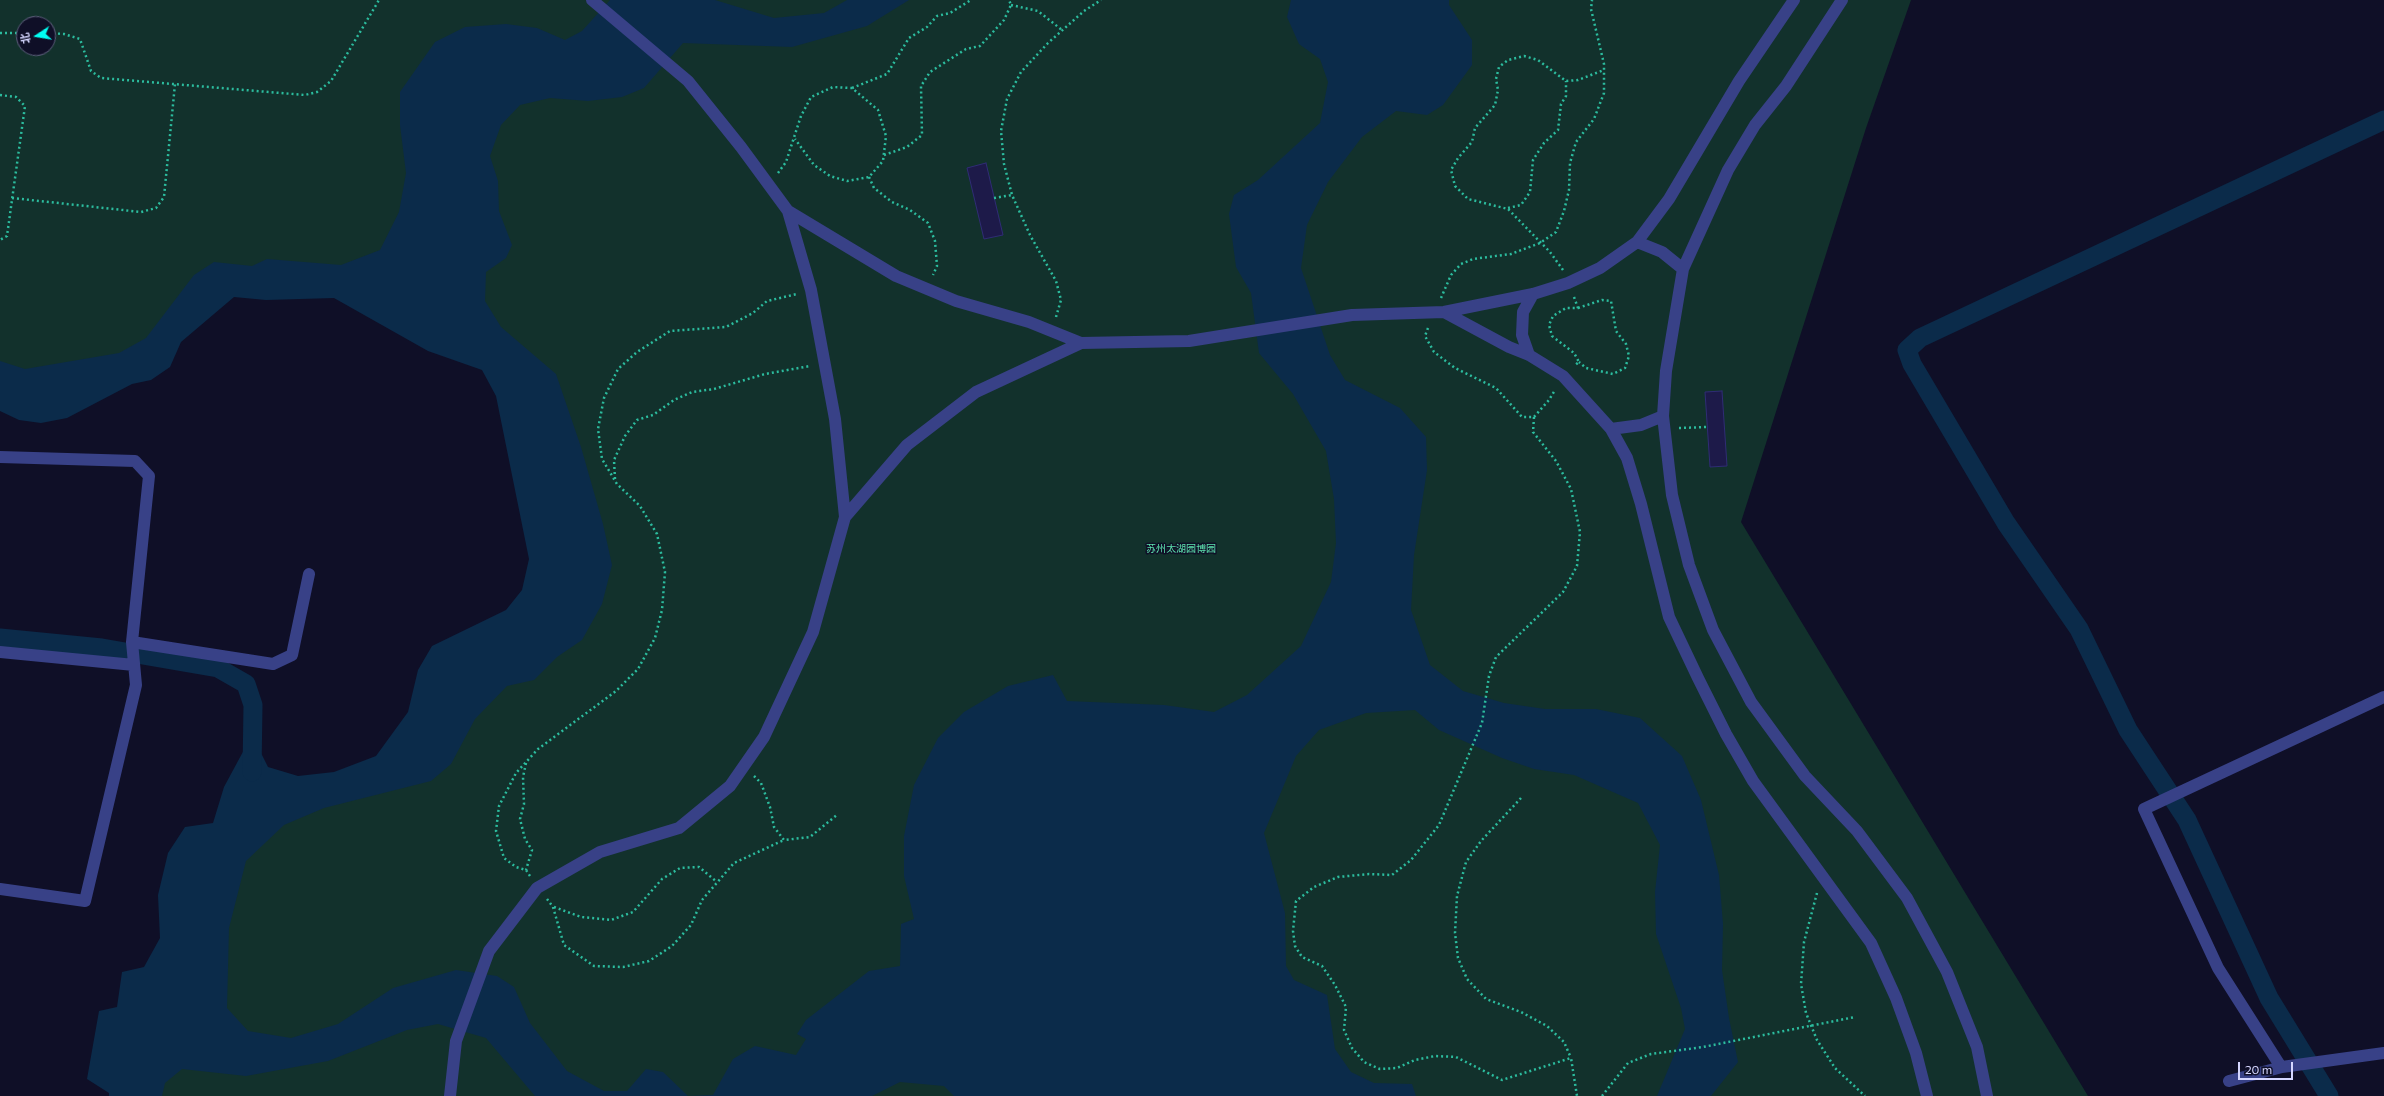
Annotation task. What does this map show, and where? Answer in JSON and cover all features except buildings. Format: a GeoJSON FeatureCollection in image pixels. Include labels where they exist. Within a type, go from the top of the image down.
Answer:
{"type":"FeatureCollection","features":[{"type":"Feature","properties":{"kind":"street"},"geometry":{"type":"LineString","coordinates":[[450,1096],[456,1041],[489,951],[538,888],[600,852],[679,828],[730,786],[764,737],[814,632],[845,517],[835,419],[811,290],[788,211],[688,81],[592,0]]}},
{"type":"Feature","properties":{"kind":"street"},"geometry":{"type":"LineString","coordinates":[[845,517],[907,445],[976,392],[1081,343],[1188,341],[1352,315],[1439,312],[1533,294],[1568,282],[1600,268],[1636,242],[1669,199],[1739,81],[1794,0]]}},
{"type":"Feature","properties":{"kind":"street"},"geometry":{"type":"LineString","coordinates":[[1842,0],[1786,86],[1755,125],[1728,170],[1683,269],[1666,371],[1663,416],[1672,495],[1689,565],[1713,630],[1751,702],[1805,776],[1857,831],[1907,898],[1947,972],[1977,1047],[1987,1096]]}},
{"type":"Feature","properties":{"kind":"street"},"geometry":{"type":"LineString","coordinates":[[788,211],[896,276],[956,301],[1029,322],[1081,343]]}},
{"type":"Feature","properties":{"kind":"street"},"geometry":{"type":"LineString","coordinates":[[1636,242],[1662,252],[1683,269]]}},
{"type":"Feature","properties":{"kind":"street"},"geometry":{"type":"LineString","coordinates":[[1529,355],[1522,334],[1523,312],[1533,294]]}},
{"type":"Feature","properties":{"kind":"street"},"geometry":{"type":"LineString","coordinates":[[1439,312],[1509,347],[1529,355],[1563,376],[1611,429],[1627,458],[1642,504],[1669,617],[1726,734],[1753,781],[1871,943],[1896,998],[1916,1053],[1928,1096]]}},
{"type":"Feature","properties":{"kind":"street"},"geometry":{"type":"LineString","coordinates":[[1611,429],[1641,425],[1663,416]]}},
{"type":"Feature","properties":{"kind":"street"},"geometry":{"type":"LineString","coordinates":[[0,457],[135,461],[149,476],[132,642],[136,685],[84,901],[0,889]]}},
{"type":"Feature","properties":{"kind":"street"},"geometry":{"type":"LineString","coordinates":[[132,642],[273,664],[292,655],[309,574]]}},
{"type":"Feature","properties":{"kind":"street"},"geometry":{"type":"LineString","coordinates":[[0,652],[134,665]]}},
{"type":"Feature","properties":{"kind":"street"},"geometry":{"type":"LineString","coordinates":[[2282,1067],[2218,968],[2144,809],[2384,697]]}},
{"type":"Feature","properties":{"kind":"street"},"geometry":{"type":"LineString","coordinates":[[2229,1081],[2282,1067],[2329,1062],[2384,1053]]}},
{"type":"Feature","properties":{"kind":"path"},"geometry":{"type":"LineString","coordinates":[[56,34],[64,34],[80,39],[91,71],[101,78],[305,95],[317,92],[331,81],[379,0]]}},
{"type":"Feature","properties":{"kind":"path"},"geometry":{"type":"LineString","coordinates":[[768,184],[786,162],[795,139],[801,116],[811,97],[832,87],[852,88],[887,74],[909,38],[927,27],[937,16],[950,12],[970,0]]}},
{"type":"Feature","properties":{"kind":"path"},"geometry":{"type":"LineString","coordinates":[[884,155],[907,148],[922,135],[921,86],[930,72],[966,49],[980,46],[1004,20],[1011,5],[1009,0]]}},
{"type":"Feature","properties":{"kind":"path"},"geometry":{"type":"LineString","coordinates":[[1051,330],[1061,300],[1056,281],[1030,235],[1012,195],[1004,164],[1000,131],[1007,99],[1021,72],[1062,30],[1084,11],[1102,0]]}},
{"type":"Feature","properties":{"kind":"path"},"geometry":{"type":"LineString","coordinates":[[1534,417],[1522,417],[1496,388],[1455,368],[1434,352],[1425,336],[1439,312],[1451,275],[1461,264],[1473,259],[1511,254],[1540,243],[1556,232],[1564,211],[1569,190],[1570,164],[1576,142],[1594,119],[1604,93],[1604,70],[1591,9],[1592,0]]}},
{"type":"Feature","properties":{"kind":"path"},"geometry":{"type":"LineString","coordinates":[[1011,5],[1038,11],[1062,30]]}},
{"type":"Feature","properties":{"kind":"path"},"geometry":{"type":"LineString","coordinates":[[0,33],[16,33]]}},
{"type":"Feature","properties":{"kind":"path"},"geometry":{"type":"LineString","coordinates":[[1566,81],[1566,96],[1561,104],[1558,130],[1544,143],[1533,160],[1530,192],[1522,205],[1508,208],[1468,199],[1455,186],[1451,170],[1458,158],[1472,142],[1475,128],[1496,105],[1498,90],[1496,79],[1499,67],[1508,60],[1524,56],[1538,60],[1566,81],[1578,80],[1604,70]]}},
{"type":"Feature","properties":{"kind":"path"},"geometry":{"type":"LineString","coordinates":[[12,198],[141,212],[156,208],[164,197],[175,84]]}},
{"type":"Feature","properties":{"kind":"path"},"geometry":{"type":"LineString","coordinates":[[795,139],[814,165],[830,176],[847,181],[869,177],[883,161],[886,136],[878,110],[852,88]]}},
{"type":"Feature","properties":{"kind":"path"},"geometry":{"type":"LineString","coordinates":[[0,95],[16,97],[25,106],[7,236],[0,240]]}},
{"type":"Feature","properties":{"kind":"path"},"geometry":{"type":"LineString","coordinates":[[869,177],[874,188],[892,202],[910,210],[928,224],[935,241],[937,266],[926,289]]}},
{"type":"Feature","properties":{"kind":"path"},"geometry":{"type":"LineString","coordinates":[[994,198],[1012,195]]}},
{"type":"Feature","properties":{"kind":"path"},"geometry":{"type":"LineString","coordinates":[[1508,208],[1550,252],[1562,268],[1578,308]]}},
{"type":"Feature","properties":{"kind":"path"},"geometry":{"type":"LineString","coordinates":[[811,290],[767,301],[752,313],[726,327],[670,331],[637,352],[618,369],[604,398],[598,428],[602,459],[615,480],[640,506],[657,534],[665,572],[662,610],[655,638],[638,669],[616,691],[538,749],[516,773],[499,806],[496,831],[504,858],[516,866],[526,870],[538,888],[553,906],[564,945],[594,966],[623,967],[649,961],[672,946],[692,925],[702,900],[734,863],[784,840],[810,837],[838,814]]}},
{"type":"Feature","properties":{"kind":"path"},"geometry":{"type":"LineString","coordinates":[[1602,300],[1612,302],[1616,331],[1626,344],[1629,356],[1625,368],[1613,374],[1586,368],[1579,362],[1574,353],[1552,336],[1549,325],[1553,316],[1566,308],[1578,308],[1602,300]]}},
{"type":"Feature","properties":{"kind":"path"},"geometry":{"type":"LineString","coordinates":[[1571,1058],[1540,1066],[1502,1080],[1456,1056],[1428,1057],[1415,1060],[1397,1068],[1380,1069],[1364,1062],[1352,1048],[1344,1030],[1346,1007],[1335,985],[1322,966],[1302,957],[1295,946],[1293,931],[1296,901],[1314,887],[1338,877],[1369,874],[1392,876],[1411,860],[1439,825],[1482,722],[1489,676],[1496,657],[1563,592],[1577,566],[1580,532],[1571,489],[1556,461],[1533,432],[1534,417],[1549,400],[1563,376],[1579,362]]}},
{"type":"Feature","properties":{"kind":"path"},"geometry":{"type":"LineString","coordinates":[[615,480],[614,460],[625,436],[636,420],[653,415],[674,400],[692,392],[714,390],[765,374],[824,363]]}},
{"type":"Feature","properties":{"kind":"path"},"geometry":{"type":"LineString","coordinates":[[1663,416],[1675,428],[1707,427]]}},
{"type":"Feature","properties":{"kind":"path"},"geometry":{"type":"LineString","coordinates":[[526,763],[523,777],[524,804],[520,819],[525,838],[532,850],[526,870]]}},
{"type":"Feature","properties":{"kind":"path"},"geometry":{"type":"LineString","coordinates":[[744,766],[761,783],[770,807],[774,827],[784,840]]}},
{"type":"Feature","properties":{"kind":"path"},"geometry":{"type":"LineString","coordinates":[[1522,798],[1481,841],[1466,862],[1457,896],[1454,933],[1458,958],[1467,979],[1486,999],[1521,1012],[1547,1026],[1564,1042],[1571,1058],[1577,1096]]}},
{"type":"Feature","properties":{"kind":"path"},"geometry":{"type":"LineString","coordinates":[[553,906],[581,917],[611,920],[633,912],[662,880],[680,868],[699,866],[717,882]]}},
{"type":"Feature","properties":{"kind":"path"},"geometry":{"type":"LineString","coordinates":[[1823,876],[1812,907],[1804,942],[1801,984],[1806,1013],[1817,1040],[1835,1068],[1865,1096]]}},
{"type":"Feature","properties":{"kind":"path"},"geometry":{"type":"LineString","coordinates":[[1602,1096],[1628,1063],[1651,1054],[1703,1047],[1855,1017]]}},
{"type":"Feature","properties":{"kind":"green space","name":"苏州太湖园博园"},"geometry":{"type":"Polygon","coordinates":[[[0,0],[1911,0],[1866,128],[1741,522],[2088,1096],[155,1096],[242,821],[362,775],[582,577],[539,381],[365,285],[233,285],[117,373],[0,380],[0,0]]]}},
{"type":"Feature","properties":{"kind":"water"},"geometry":{"type":"Polygon","coordinates":[[[610,0],[715,0],[774,18],[824,13],[847,0],[909,0],[867,26],[792,47],[683,43],[644,88],[622,97],[588,101],[550,98],[520,105],[501,125],[490,156],[498,181],[499,211],[512,245],[506,258],[486,272],[485,301],[501,327],[556,374],[581,447],[603,524],[612,565],[602,604],[582,640],[557,657],[534,680],[507,686],[475,719],[451,764],[431,781],[324,808],[284,825],[246,861],[229,928],[227,1008],[248,1031],[291,1038],[338,1024],[393,988],[456,970],[497,976],[514,987],[530,1023],[567,1071],[604,1091],[627,1091],[646,1069],[663,1072],[688,1096],[535,1096],[486,1038],[438,1024],[407,1030],[328,1061],[246,1076],[182,1069],[165,1083],[162,1096],[109,1096],[109,1093],[87,1079],[99,1011],[117,1007],[122,972],[144,967],[160,938],[158,895],[168,853],[185,827],[213,823],[224,787],[245,748],[260,751],[268,767],[298,776],[334,772],[376,756],[408,712],[418,670],[432,646],[506,610],[522,590],[529,559],[496,396],[482,370],[428,351],[334,298],[266,300],[234,297],[181,342],[170,367],[151,380],[132,384],[67,418],[41,423],[19,420],[0,411],[0,361],[25,369],[119,353],[146,338],[194,275],[214,262],[252,266],[267,259],[341,265],[380,250],[399,212],[406,173],[400,125],[400,92],[435,42],[465,27],[506,24],[537,28],[565,40],[582,31],[610,0]]]}},
{"type":"Feature","properties":{"kind":"water"},"geometry":{"type":"Polygon","coordinates":[[[1291,0],[1449,0],[1449,5],[1472,40],[1472,65],[1443,105],[1427,115],[1396,111],[1362,137],[1328,182],[1307,225],[1301,268],[1330,355],[1345,380],[1400,408],[1426,437],[1427,470],[1414,555],[1411,610],[1430,665],[1463,691],[1504,703],[1545,709],[1596,709],[1640,718],[1682,756],[1701,800],[1719,875],[1723,924],[1722,970],[1729,1018],[1738,1062],[1711,1096],[1657,1096],[1685,1029],[1681,1008],[1656,934],[1655,892],[1660,845],[1638,803],[1574,775],[1534,769],[1502,758],[1439,730],[1415,710],[1366,713],[1319,730],[1296,756],[1264,833],[1285,913],[1286,966],[1294,980],[1327,995],[1335,1049],[1351,1072],[1374,1083],[1412,1084],[1416,1096],[954,1096],[944,1086],[900,1082],[872,1096],[688,1096],[713,1095],[733,1059],[755,1046],[796,1055],[806,1039],[797,1034],[806,1020],[869,971],[900,966],[901,924],[914,919],[904,876],[904,836],[914,785],[938,738],[964,712],[1008,686],[1053,675],[1067,701],[1164,705],[1214,712],[1247,695],[1301,646],[1331,582],[1336,543],[1334,499],[1326,451],[1293,394],[1259,353],[1251,293],[1236,267],[1229,214],[1234,195],[1258,180],[1320,123],[1328,82],[1320,59],[1299,44],[1287,17],[1291,0]]]}},
{"type":"Feature","properties":{"kind":"waterway"},"geometry":{"type":"LineString","coordinates":[[2329,1096],[2269,998],[2187,820],[2128,730],[2079,629],[2006,523],[1912,364],[1907,350],[1920,338],[2384,120]]}},
{"type":"Feature","properties":{"kind":"waterway"},"geometry":{"type":"LineString","coordinates":[[0,638],[102,648],[218,668],[246,684],[253,705],[252,772]]}}]}
